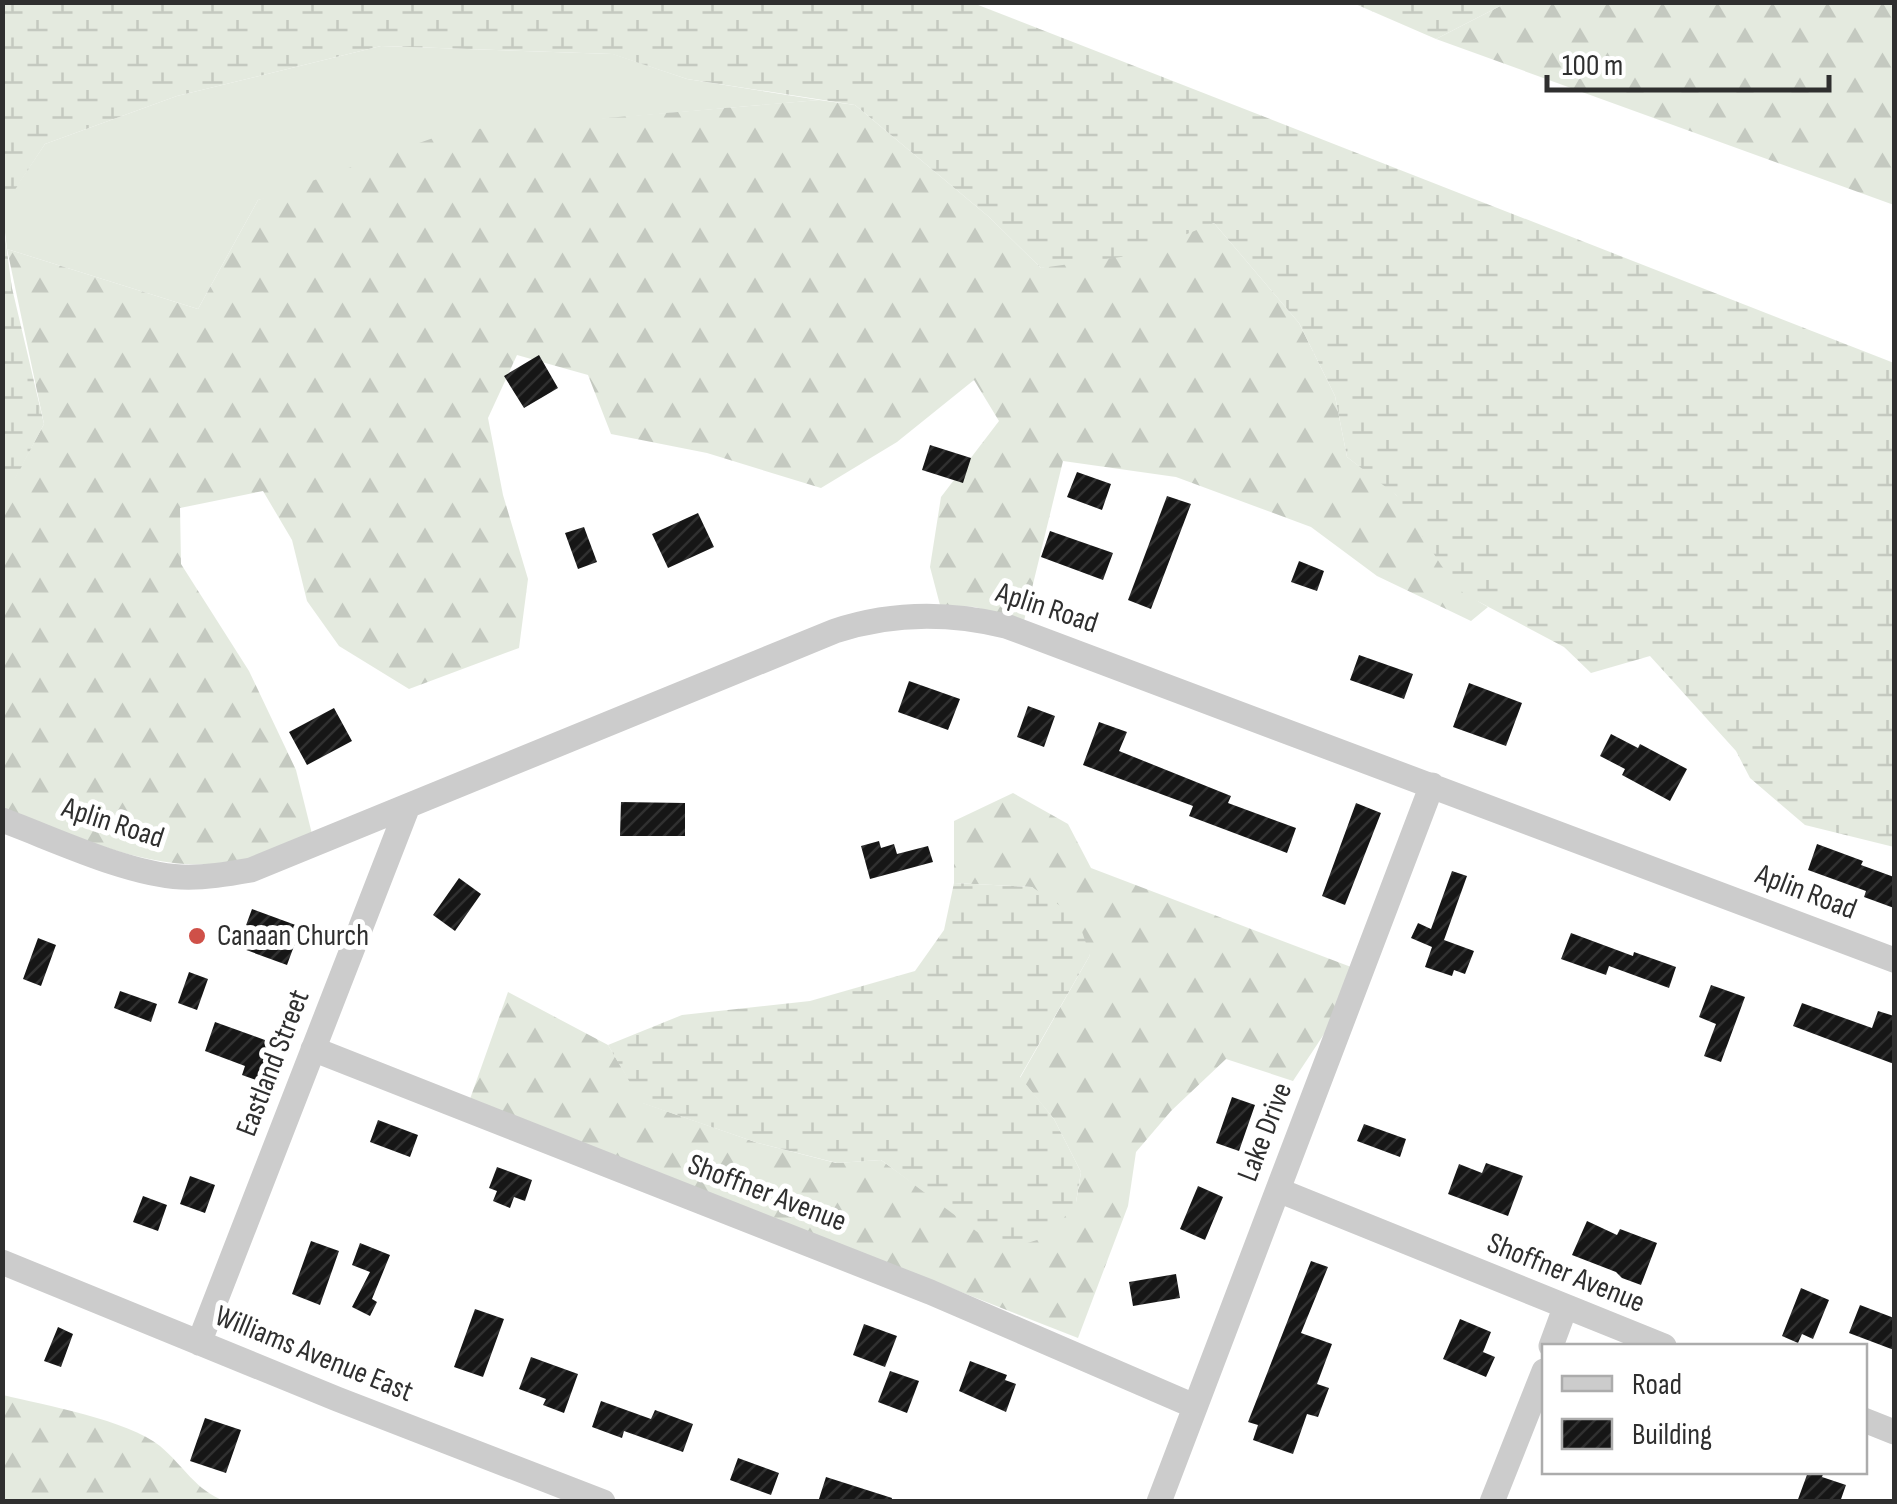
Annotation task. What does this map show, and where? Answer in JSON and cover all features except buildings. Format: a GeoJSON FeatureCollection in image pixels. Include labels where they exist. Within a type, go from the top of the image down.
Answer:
{"type":"FeatureCollection","features":[{"type":"Feature","properties":{"kind":"street","name":"Aplin Road"},"geometry":{"type":"LineString","coordinates":[[2,820],[146,871],[185,877],[217,876],[267,864],[835,631],[873,620],[932,615],[1006,626],[1894,960]]}},
{"type":"Feature","properties":{"kind":"street","name":"Lake Drive"},"geometry":{"type":"LineString","coordinates":[[1159,1502],[1432,786]]}},
{"type":"Feature","properties":{"kind":"street","name":"Eastland Street"},"geometry":{"type":"LineString","coordinates":[[199,1344],[408,806]]}},
{"type":"Feature","properties":{"kind":"street","name":"Shoffner Avenue"},"geometry":{"type":"LineString","coordinates":[[313,1049],[930,1292],[1194,1406]]}},
{"type":"Feature","properties":{"kind":"street","name":"Shoffner Avenue"},"geometry":{"type":"LineString","coordinates":[[1278,1190],[1659,1344]]}},
{"type":"Feature","properties":{"kind":"street","name":"Williams Avenue East"},"geometry":{"type":"LineString","coordinates":[[2,1262],[199,1344],[603,1502]]}},
{"type":"Feature","properties":{"kind":"street"},"geometry":{"type":"LineString","coordinates":[[1552,1344],[1566,1308]]}},
{"type":"Feature","properties":{"kind":"street"},"geometry":{"type":"LineString","coordinates":[[1492,1502],[1542,1376]]}},
{"type":"Feature","properties":{"kind":"street"},"geometry":{"type":"LineString","coordinates":[[1867,1421],[1894,1432]]}},
{"type":"Feature","properties":{"kind":"green space"},"geometry":{"type":"Polygon","coordinates":[[[3,2],[973,3],[1894,363],[1894,847],[1805,825],[1750,778],[1736,751],[1650,656],[1591,673],[1564,647],[1464,594],[1396,495],[1347,457],[1335,396],[1299,323],[1214,223],[1135,255],[1041,268],[989,217],[855,105],[687,79],[612,54],[381,46],[177,96],[45,144],[3,208],[3,2]]]}},
{"type":"Feature","properties":{"kind":"green space"},"geometry":{"type":"Polygon","coordinates":[[[1506,2],[1436,39],[1353,3],[1506,2]]]}},
{"type":"Feature","properties":{"kind":"green space"},"geometry":{"type":"Polygon","coordinates":[[[1506,3],[1894,3],[1894,205],[1436,39],[1506,3]]]}},
{"type":"Feature","properties":{"kind":"green space"},"geometry":{"type":"Polygon","coordinates":[[[381,46],[613,54],[687,79],[819,100],[601,119],[258,200],[198,309],[7,249],[2,208],[45,144],[177,96],[381,46]]]}},
{"type":"Feature","properties":{"kind":"green space"},"geometry":{"type":"Polygon","coordinates":[[[819,100],[855,105],[989,217],[1041,268],[1214,223],[1299,323],[1335,396],[1347,457],[1398,497],[1447,571],[1488,607],[1471,621],[1377,576],[1311,527],[1176,477],[1063,461],[1024,621],[975,607],[940,605],[930,567],[941,497],[999,421],[974,380],[897,442],[821,488],[707,453],[611,434],[588,375],[517,355],[488,418],[503,495],[528,579],[519,648],[409,689],[339,646],[307,601],[292,540],[263,491],[180,508],[181,564],[249,671],[296,770],[312,834],[247,860],[183,864],[152,860],[92,843],[3,808],[2,502],[44,424],[7,249],[198,309],[258,200],[453,131],[819,100]]]}},
{"type":"Feature","properties":{"kind":"green space"},"geometry":{"type":"Polygon","coordinates":[[[3,222],[12,288],[44,424],[3,502],[3,222]]]}},
{"type":"Feature","properties":{"kind":"green space"},"geometry":{"type":"Polygon","coordinates":[[[1013,793],[1068,824],[1091,868],[1351,967],[1332,1022],[1293,1081],[1226,1059],[1171,1111],[1136,1152],[1128,1206],[1078,1338],[470,1099],[508,992],[608,1045],[643,1103],[758,1143],[836,1163],[881,1160],[925,1192],[1076,1202],[1081,1172],[1054,1119],[1020,1078],[1090,955],[1032,887],[954,883],[954,821],[1013,793]]]}},
{"type":"Feature","properties":{"kind":"green space"},"geometry":{"type":"Polygon","coordinates":[[[954,883],[1032,887],[1077,917],[1090,955],[1020,1077],[1054,1119],[1081,1172],[1076,1202],[1050,1236],[1021,1245],[980,1234],[881,1160],[837,1163],[758,1143],[642,1103],[608,1045],[682,1015],[810,1001],[915,971],[944,930],[954,883]]]}},
{"type":"Feature","properties":{"kind":"green space"},"geometry":{"type":"Polygon","coordinates":[[[3,1395],[128,1428],[160,1446],[206,1491],[225,1501],[3,1501],[3,1395]]]}},
{"type":"Feature","properties":{"kind":"place","name":"Canaan Church"},"geometry":{"type":"Point","coordinates":[197,936]}}]}
